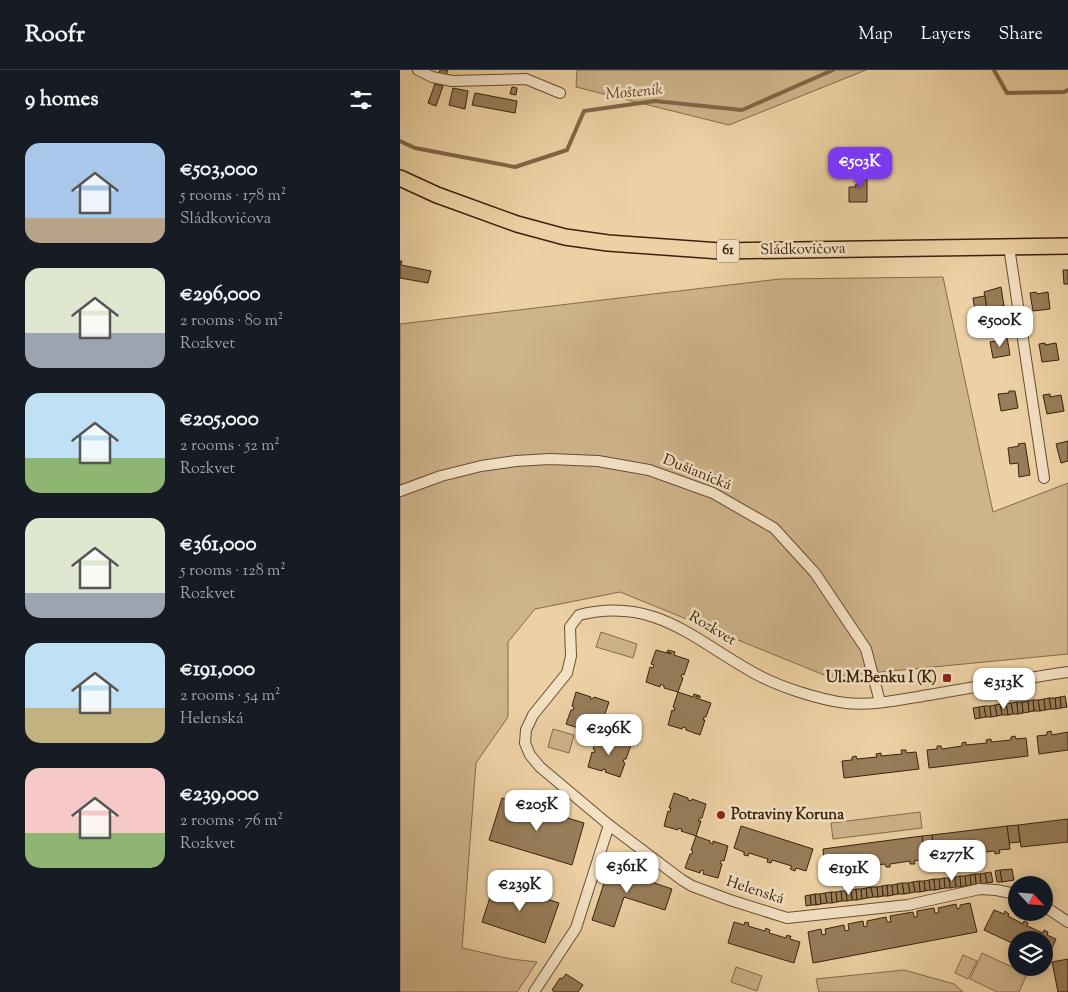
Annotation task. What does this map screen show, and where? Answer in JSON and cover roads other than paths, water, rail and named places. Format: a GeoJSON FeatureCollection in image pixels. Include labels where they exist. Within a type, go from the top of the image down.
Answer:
{"type":"FeatureCollection","features":[{"type":"Feature","properties":{"kind":"main road","name":"Sládkovičova"},"geometry":{"type":"LineString","coordinates":[[400,178],[437,195],[517,224],[565,236],[608,243],[720,251],[1068,246]]}},
{"type":"Feature","properties":{"kind":"street"},"geometry":{"type":"LineString","coordinates":[[418,70],[432,78],[452,81],[526,79],[560,94]]}},
{"type":"Feature","properties":{"kind":"street"},"geometry":{"type":"LineString","coordinates":[[1009,247],[1044,478]]}},
{"type":"Feature","properties":{"kind":"street","name":"Dušianická"},"geometry":{"type":"LineString","coordinates":[[400,491],[442,476],[481,466],[550,459],[598,461],[649,470],[713,493],[774,528],[815,573],[866,649],[880,702]]}},
{"type":"Feature","properties":{"kind":"street","name":"Rozkvet"},"geometry":{"type":"LineString","coordinates":[[597,814],[540,767],[530,755],[525,743],[526,730],[533,715],[567,673],[571,656],[570,627],[579,615],[597,611],[633,612],[665,620],[694,635],[757,674],[818,698],[848,704],[880,702],[1068,672]]}},
{"type":"Feature","properties":{"kind":"street","name":"Helenská"},"geometry":{"type":"LineString","coordinates":[[597,814],[609,825],[692,886],[787,918],[908,905],[980,889],[1008,892]]}},
{"type":"Feature","properties":{"kind":"street"},"geometry":{"type":"LineString","coordinates":[[534,992],[576,928],[609,825]]}},
{"type":"Feature","properties":{"kind":"street"},"geometry":{"type":"LineString","coordinates":[[1053,912],[1068,922]]}},
{"type":"Feature","properties":{"kind":"waterway","name":"Mošteník"},"geometry":{"type":"LineString","coordinates":[[400,141],[415,148],[515,167],[567,150],[584,111],[655,101],[742,110],[833,70]]}},
{"type":"Feature","properties":{"kind":"waterway","name":"Mošteník"},"geometry":{"type":"LineString","coordinates":[[994,70],[1007,93],[1064,92],[1068,90]]}},
{"type":"Feature","properties":{"kind":"place","name":"Ul.M.Benku I (K)"},"geometry":{"type":"Point","coordinates":[947,678]}},
{"type":"Feature","properties":{"kind":"place","name":"Potraviny Koruna"},"geometry":{"type":"Point","coordinates":[721,815]}}]}
